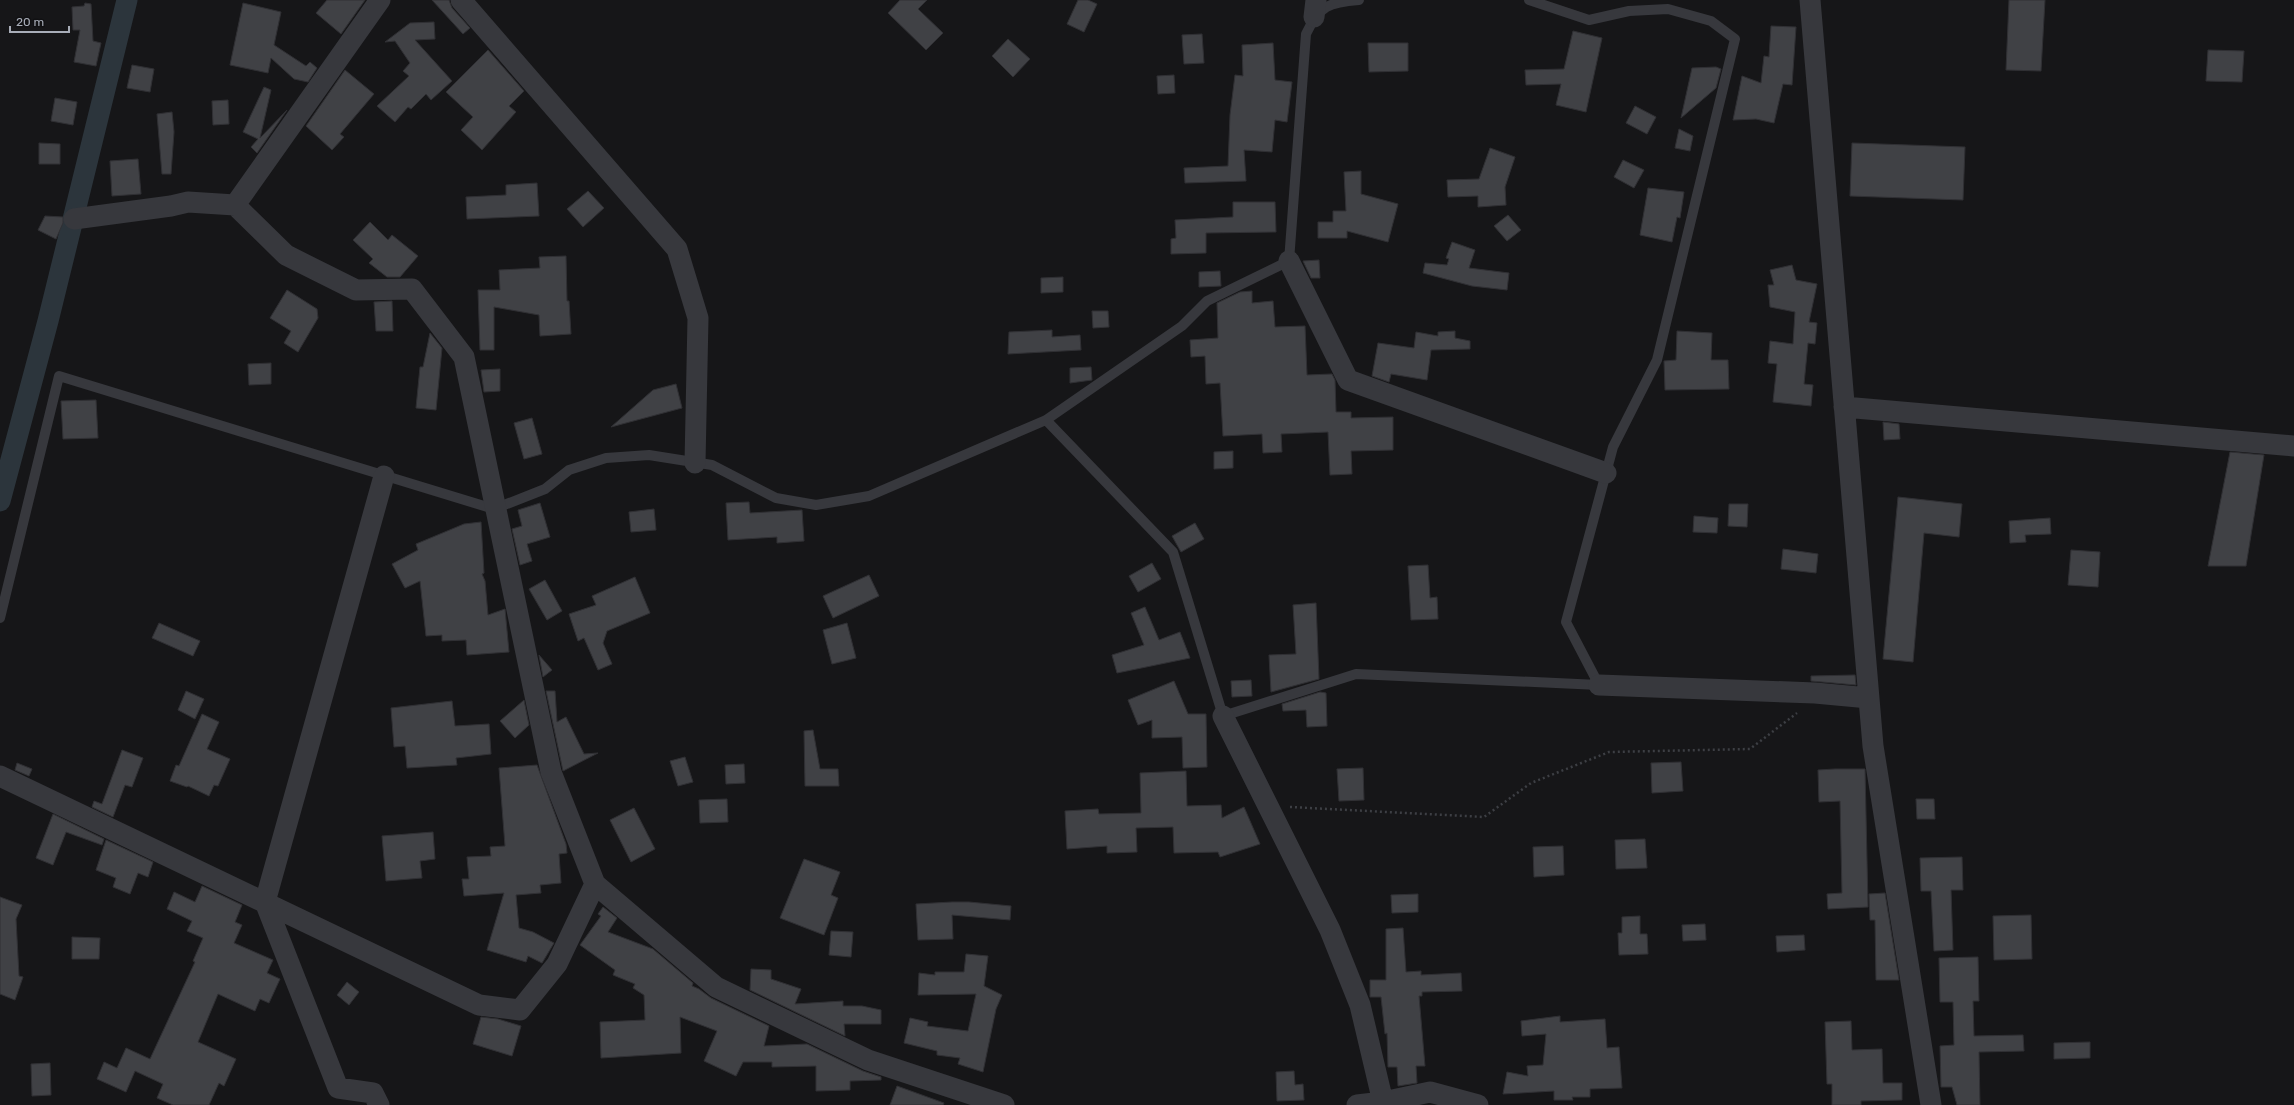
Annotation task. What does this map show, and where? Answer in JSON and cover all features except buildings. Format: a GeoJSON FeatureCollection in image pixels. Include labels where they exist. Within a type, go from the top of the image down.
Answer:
{"type":"FeatureCollection","features":[{"type":"Feature","properties":{"kind":"street"},"geometry":{"type":"LineString","coordinates":[[235,205],[380,0]]}},
{"type":"Feature","properties":{"kind":"street"},"geometry":{"type":"LineString","coordinates":[[461,0],[677,249],[698,318],[695,462]]}},
{"type":"Feature","properties":{"kind":"street"},"geometry":{"type":"LineString","coordinates":[[1810,0],[1873,746],[1931,1105]]}},
{"type":"Feature","properties":{"kind":"street"},"geometry":{"type":"LineString","coordinates":[[74,219],[171,206],[188,202],[235,205],[286,255],[349,287],[356,290],[412,289],[464,357],[494,509],[551,772],[595,884],[716,987],[868,1060],[1004,1105]]}},
{"type":"Feature","properties":{"kind":"street"},"geometry":{"type":"LineString","coordinates":[[1289,261],[1348,380],[1606,473]]}},
{"type":"Feature","properties":{"kind":"street"},"geometry":{"type":"LineString","coordinates":[[1844,407],[2294,446]]}},
{"type":"Feature","properties":{"kind":"street"},"geometry":{"type":"LineString","coordinates":[[379,1105],[373,1093],[338,1088],[265,902],[384,476]]}},
{"type":"Feature","properties":{"kind":"street"},"geometry":{"type":"LineString","coordinates":[[1599,685],[1815,693],[1869,698]]}},
{"type":"Feature","properties":{"kind":"street"},"geometry":{"type":"LineString","coordinates":[[1223,716],[1330,930],[1360,1005],[1384,1102]]}},
{"type":"Feature","properties":{"kind":"street"},"geometry":{"type":"LineString","coordinates":[[0,776],[479,1005],[520,1010],[557,964],[595,884]]}},
{"type":"Feature","properties":{"kind":"street"},"geometry":{"type":"LineString","coordinates":[[1357,1105],[1384,1102],[1430,1092],[1478,1105]]}},
{"type":"Feature","properties":{"kind":"lane"},"geometry":{"type":"LineString","coordinates":[[0,618],[60,376],[494,509],[545,489],[569,470],[606,458],[649,455],[712,465],[776,498],[816,505],[869,496],[1046,420],[1182,326],[1207,301],[1289,261],[1306,34],[1315,8],[1335,2],[1359,0]]}},
{"type":"Feature","properties":{"kind":"lane"},"geometry":{"type":"LineString","coordinates":[[1529,0],[1589,20],[1629,11],[1668,9],[1711,21],[1735,39],[1657,360],[1613,447],[1566,622],[1599,685]]}},
{"type":"Feature","properties":{"kind":"lane"},"geometry":{"type":"LineString","coordinates":[[1046,420],[1173,552],[1223,716],[1356,674],[1599,685]]}},
{"type":"Feature","properties":{"kind":"path"},"geometry":{"type":"LineString","coordinates":[[1268,806],[1484,817],[1531,783],[1609,752],[1750,749],[1809,704],[1815,693]]}},
{"type":"Feature","properties":{"kind":"waterway"},"geometry":{"type":"LineString","coordinates":[[0,501],[48,321],[127,0]]}}]}
